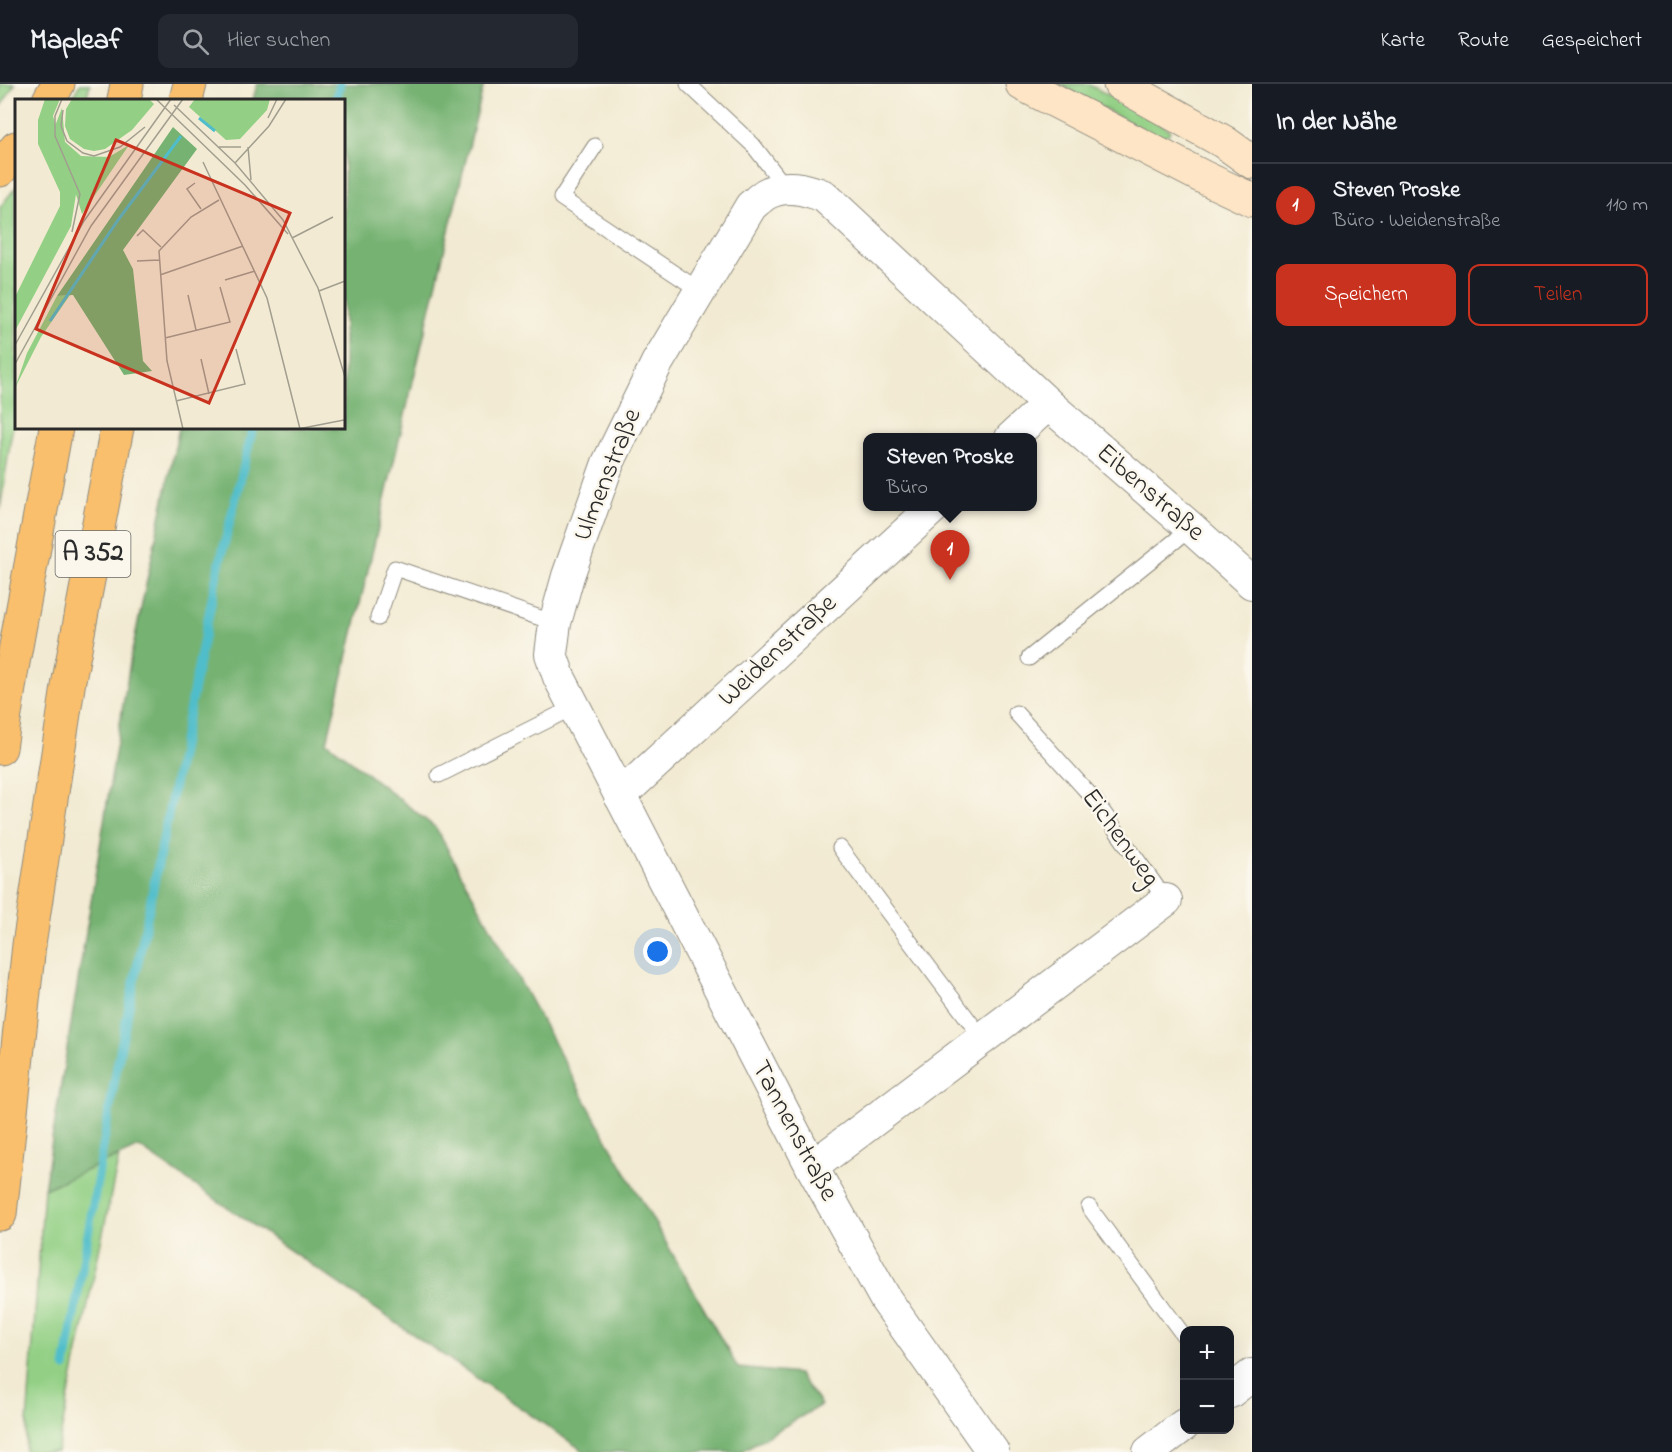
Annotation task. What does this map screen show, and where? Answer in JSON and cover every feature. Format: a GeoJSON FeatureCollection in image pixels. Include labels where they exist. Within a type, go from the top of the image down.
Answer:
{"type":"FeatureCollection","features":[{"type":"Feature","properties":{"kind":"highway"},"geometry":{"type":"LineString","coordinates":[[50,99],[58,84]]}},
{"type":"Feature","properties":{"kind":"highway"},"geometry":{"type":"LineString","coordinates":[[124,99],[128,84]]}},
{"type":"Feature","properties":{"kind":"highway"},"geometry":{"type":"LineString","coordinates":[[186,99],[190,84]]}},
{"type":"Feature","properties":{"kind":"highway"},"geometry":{"type":"LineString","coordinates":[[0,170],[15,149]]}},
{"type":"Feature","properties":{"kind":"highway","name":"A 352"},"geometry":{"type":"LineString","coordinates":[[0,748],[12,668],[56,429]]}},
{"type":"Feature","properties":{"kind":"highway","name":"A 352"},"geometry":{"type":"LineString","coordinates":[[0,1214],[29,945],[69,680],[117,429]]}},
{"type":"Feature","properties":{"kind":"main road"},"geometry":{"type":"LineString","coordinates":[[1022,84],[1252,200]]}},
{"type":"Feature","properties":{"kind":"main road"},"geometry":{"type":"LineString","coordinates":[[1120,84],[1224,142],[1252,162]]}},
{"type":"Feature","properties":{"kind":"street","name":"Ulmenstraße"},"geometry":{"type":"LineString","coordinates":[[620,796],[559,677],[551,654],[555,623],[568,576],[608,463],[657,363],[751,206],[768,193],[786,188]]}},
{"type":"Feature","properties":{"kind":"street"},"geometry":{"type":"LineString","coordinates":[[786,188],[804,189],[824,196],[1048,404],[1016,433]]}},
{"type":"Feature","properties":{"kind":"street","name":"Eibenstraße"},"geometry":{"type":"LineString","coordinates":[[1048,404],[1252,584]]}},
{"type":"Feature","properties":{"kind":"street","name":"Weidenstraße"},"geometry":{"type":"LineString","coordinates":[[620,796],[931,511]]}},
{"type":"Feature","properties":{"kind":"street","name":"Tannenstraße"},"geometry":{"type":"LineString","coordinates":[[620,796],[812,1167],[886,1300],[993,1452]]}},
{"type":"Feature","properties":{"kind":"street","name":"Eichenweg"},"geometry":{"type":"LineString","coordinates":[[812,1167],[1166,900]]}},
{"type":"Feature","properties":{"kind":"street"},"geometry":{"type":"LineString","coordinates":[[1234,1389],[1252,1375]]}},
{"type":"Feature","properties":{"kind":"street"},"geometry":{"type":"LineString","coordinates":[[1149,1452],[1180,1429]]}},
{"type":"Feature","properties":{"kind":"lane"},"geometry":{"type":"LineString","coordinates":[[688,84],[753,145],[786,188]]}},
{"type":"Feature","properties":{"kind":"lane"},"geometry":{"type":"LineString","coordinates":[[596,146],[561,198],[699,290]]}},
{"type":"Feature","properties":{"kind":"lane"},"geometry":{"type":"LineString","coordinates":[[1029,658],[1191,528]]}},
{"type":"Feature","properties":{"kind":"lane"},"geometry":{"type":"LineString","coordinates":[[378,618],[395,568],[555,623]]}},
{"type":"Feature","properties":{"kind":"lane"},"geometry":{"type":"LineString","coordinates":[[440,775],[574,707]]}},
{"type":"Feature","properties":{"kind":"lane","name":"Eichenweg"},"geometry":{"type":"LineString","coordinates":[[1016,713],[1093,798],[1166,900]]}},
{"type":"Feature","properties":{"kind":"lane"},"geometry":{"type":"LineString","coordinates":[[840,848],[981,1038]]}},
{"type":"Feature","properties":{"kind":"lane"},"geometry":{"type":"LineString","coordinates":[[1089,1207],[1180,1329]]}},
{"type":"Feature","properties":{"kind":"green space"},"geometry":{"type":"Polygon","coordinates":[[[0,84],[15,84],[0,108],[0,84]]]}},
{"type":"Feature","properties":{"kind":"green space"},"geometry":{"type":"Polygon","coordinates":[[[80,84],[90,84],[86,99],[72,99],[80,84]]]}},
{"type":"Feature","properties":{"kind":"green space"},"geometry":{"type":"Polygon","coordinates":[[[257,84],[484,84],[327,742],[436,828],[606,1138],[738,1368],[798,1374],[821,1405],[740,1452],[585,1452],[139,1147],[44,1189],[131,656],[179,429],[345,429],[345,99],[253,99],[257,84]]]}},
{"type":"Feature","properties":{"kind":"green space"},"geometry":{"type":"Polygon","coordinates":[[[1058,84],[1088,84],[1164,126],[1170,130],[1168,135],[1161,137],[1147,132],[1058,84]]]}},
{"type":"Feature","properties":{"kind":"green space"},"geometry":{"type":"Polygon","coordinates":[[[15,188],[15,415],[0,510],[0,207],[15,188]]]}},
{"type":"Feature","properties":{"kind":"green space"},"geometry":{"type":"Polygon","coordinates":[[[119,1156],[57,1452],[25,1452],[44,1189],[119,1156]]]}},
{"type":"Feature","properties":{"kind":"waterway"},"geometry":{"type":"LineString","coordinates":[[336,99],[340,84]]}},
{"type":"Feature","properties":{"kind":"waterway"},"geometry":{"type":"LineString","coordinates":[[65,1367],[117,1066],[217,574],[253,429]]}},
{"type":"Feature","properties":{"kind":"place","name":"Steven Proske"},"geometry":{"type":"Point","coordinates":[950,580]}}]}
